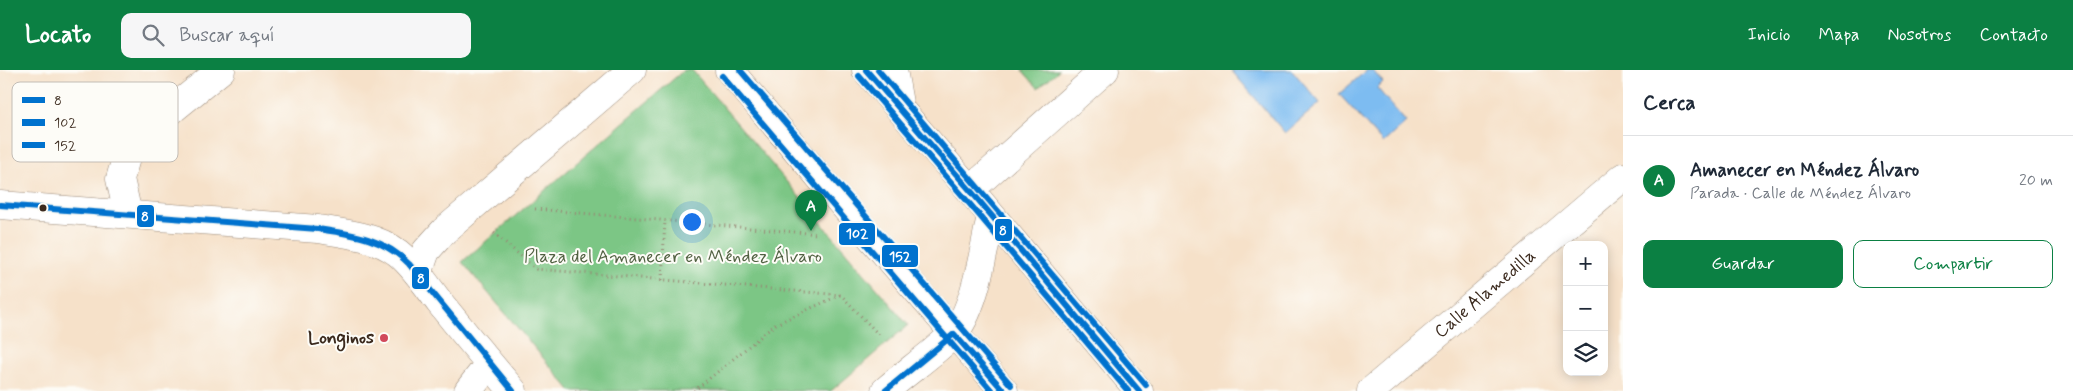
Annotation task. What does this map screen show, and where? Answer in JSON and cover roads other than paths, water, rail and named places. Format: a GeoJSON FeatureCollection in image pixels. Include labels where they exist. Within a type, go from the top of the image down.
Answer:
{"type":"FeatureCollection","features":[{"type":"Feature","properties":{"kind":"main road"},"geometry":{"type":"LineString","coordinates":[[178,105],[221,70]]}},
{"type":"Feature","properties":{"kind":"main road"},"geometry":{"type":"LineString","coordinates":[[418,274],[426,251],[444,231],[632,70]]}},
{"type":"Feature","properties":{"kind":"main road"},"geometry":{"type":"LineString","coordinates":[[730,70],[1004,391]]}},
{"type":"Feature","properties":{"kind":"main road"},"geometry":{"type":"LineString","coordinates":[[866,70],[1139,391]]}},
{"type":"Feature","properties":{"kind":"main road"},"geometry":{"type":"LineString","coordinates":[[893,70],[900,109]]}},
{"type":"Feature","properties":{"kind":"main road"},"geometry":{"type":"LineString","coordinates":[[970,190],[1105,70]]}},
{"type":"Feature","properties":{"kind":"main road"},"geometry":{"type":"LineString","coordinates":[[125,162],[120,179],[128,214]]}},
{"type":"Feature","properties":{"kind":"main road","name":"Calle Alamedilla"},"geometry":{"type":"LineString","coordinates":[[1370,391],[1623,177]]}},
{"type":"Feature","properties":{"kind":"main road"},"geometry":{"type":"LineString","coordinates":[[0,205],[318,229],[383,245],[398,253],[418,274],[489,364],[513,391]]}},
{"type":"Feature","properties":{"kind":"main road"},"geometry":{"type":"LineString","coordinates":[[885,391],[954,334],[967,309],[977,281],[991,216]]}},
{"type":"Feature","properties":{"kind":"main road"},"geometry":{"type":"LineString","coordinates":[[468,391],[489,364]]}},
{"type":"Feature","properties":{"kind":"water"},"geometry":{"type":"Polygon","coordinates":[[[1231,70],[1292,70],[1320,103],[1285,133],[1231,70]]]}},
{"type":"Feature","properties":{"kind":"water"},"geometry":{"type":"Polygon","coordinates":[[[1367,70],[1372,70],[1383,82],[1377,88],[1406,122],[1383,143],[1339,94],[1367,70]]]}},
{"type":"Feature","properties":{"kind":"place","name":"Amanecer en Méndez Álvaro"},"geometry":{"type":"Point","coordinates":[811,231]}},
{"type":"Feature","properties":{"kind":"place","name":"Longinos"},"geometry":{"type":"Point","coordinates":[384,338]}},
{"type":"Feature","properties":{"kind":"park label","name":"Plaza del Amanecer en Méndez Álvaro"},"geometry":{"type":"Point","coordinates":[673,257]}}]}
